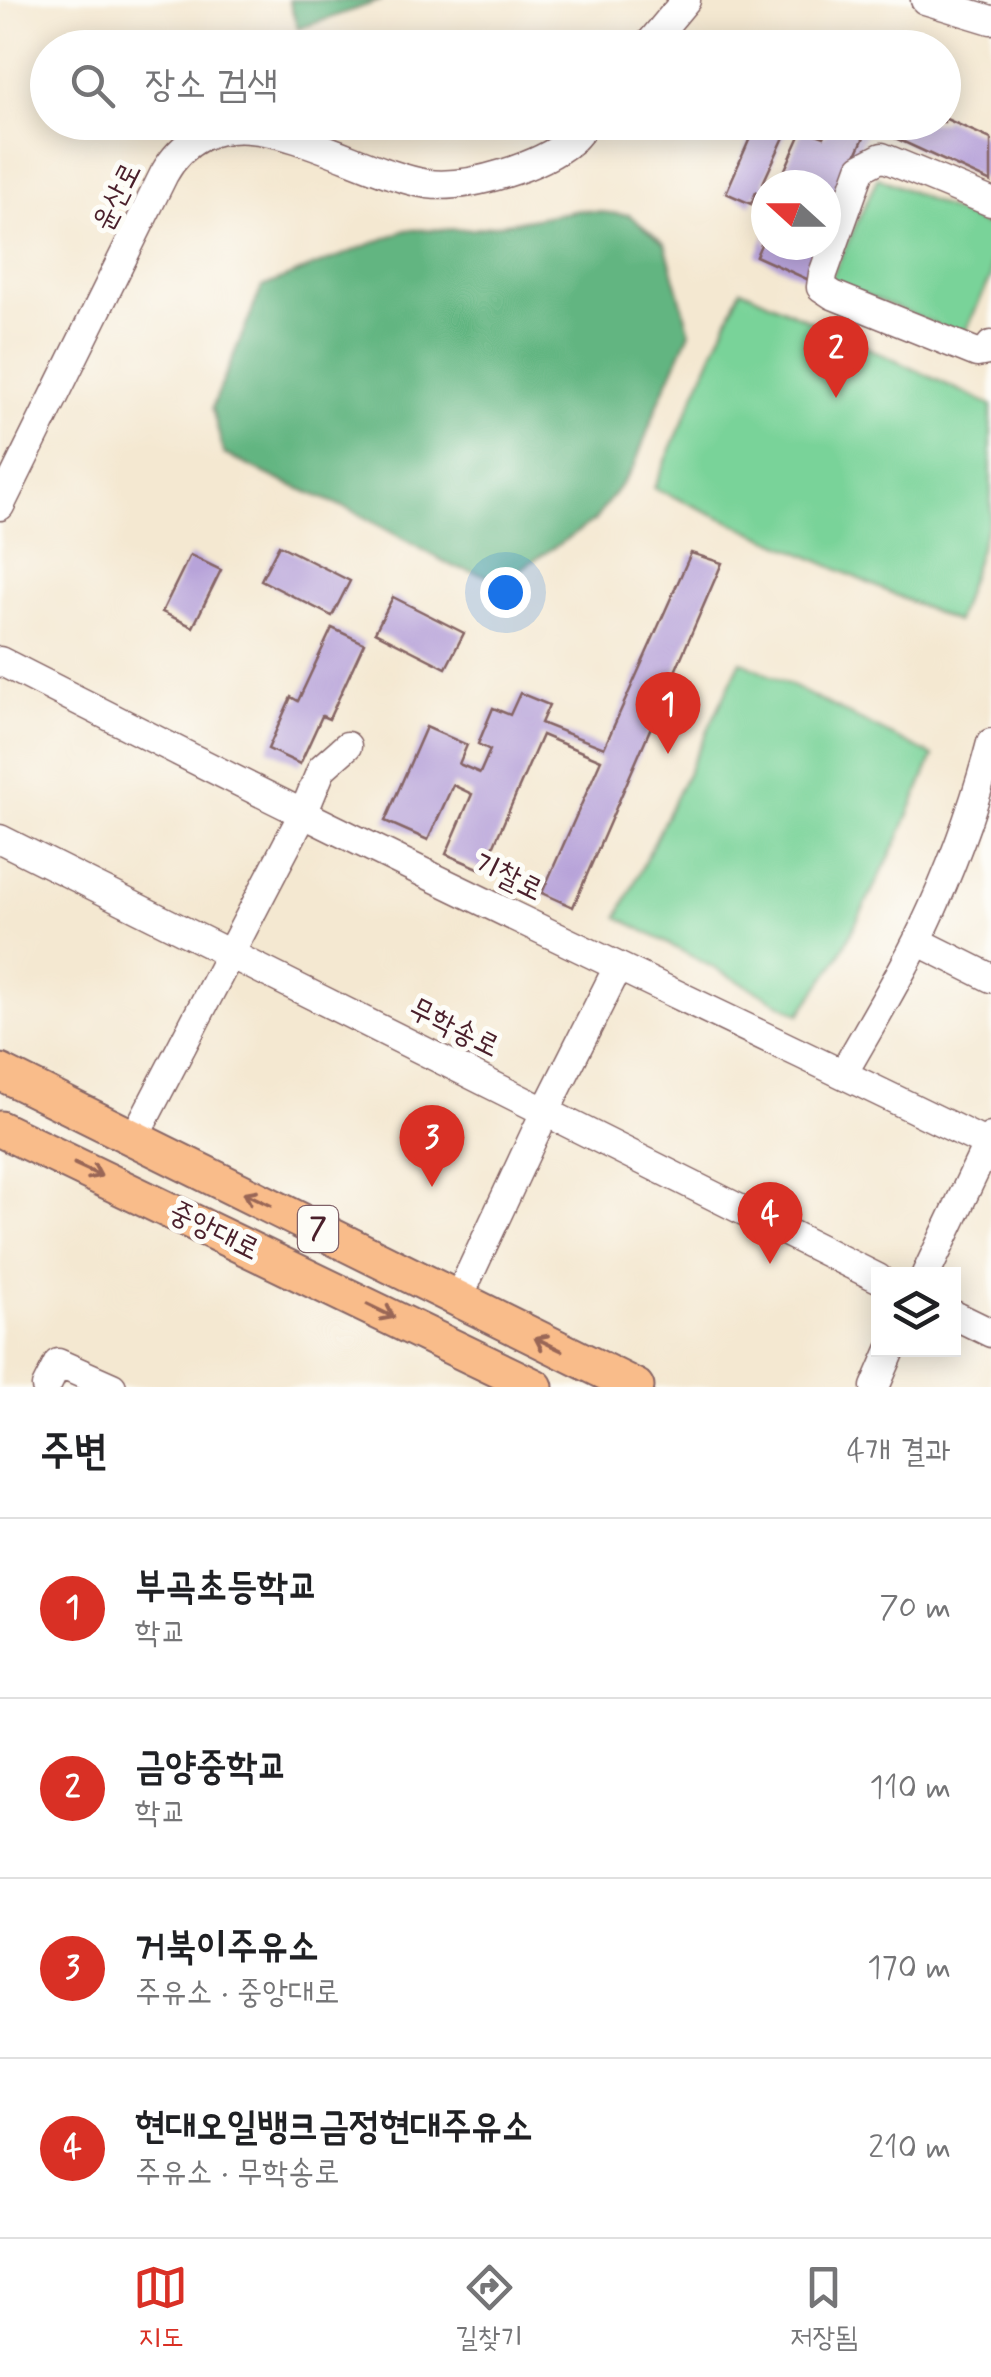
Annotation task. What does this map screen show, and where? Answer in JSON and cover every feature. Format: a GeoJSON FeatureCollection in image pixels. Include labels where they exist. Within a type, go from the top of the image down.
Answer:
{"type":"FeatureCollection","features":[{"type":"Feature","properties":{"kind":"main road","name":"중앙대로"},"geometry":{"type":"LineString","coordinates":[[0,1072],[636,1387]]}},
{"type":"Feature","properties":{"kind":"main road","name":"중앙대로"},"geometry":{"type":"LineString","coordinates":[[0,1128],[520,1384]]}},
{"type":"Feature","properties":{"kind":"street"},"geometry":{"type":"LineString","coordinates":[[661,30],[686,0]]}},
{"type":"Feature","properties":{"kind":"street"},"geometry":{"type":"LineString","coordinates":[[924,0],[991,20]]}},
{"type":"Feature","properties":{"kind":"street","name":"윤산로"},"geometry":{"type":"LineString","coordinates":[[0,506],[172,159],[196,140]]}},
{"type":"Feature","properties":{"kind":"street","name":"윤산로"},"geometry":{"type":"LineString","coordinates":[[299,140],[380,172],[430,184],[468,182],[517,170],[572,140]]}},
{"type":"Feature","properties":{"kind":"street"},"geometry":{"type":"LineString","coordinates":[[991,202],[882,157],[869,162],[861,168],[821,287],[977,352],[988,350],[991,345]]}},
{"type":"Feature","properties":{"kind":"street","name":"기찰로"},"geometry":{"type":"LineString","coordinates":[[0,661],[303,814],[990,1142]]}},
{"type":"Feature","properties":{"kind":"street"},"geometry":{"type":"LineString","coordinates":[[844,1072],[917,941],[958,851],[991,743]]}},
{"type":"Feature","properties":{"kind":"street"},"geometry":{"type":"LineString","coordinates":[[134,1138],[303,814],[322,768],[347,746]]}},
{"type":"Feature","properties":{"kind":"street","name":"무학송로"},"geometry":{"type":"LineString","coordinates":[[0,838],[871,1274]]}},
{"type":"Feature","properties":{"kind":"street"},"geometry":{"type":"LineString","coordinates":[[917,941],[991,978]]}},
{"type":"Feature","properties":{"kind":"street"},"geometry":{"type":"LineString","coordinates":[[458,1299],[618,967]]}},
{"type":"Feature","properties":{"kind":"street"},"geometry":{"type":"LineString","coordinates":[[929,1267],[990,1142]]}},
{"type":"Feature","properties":{"kind":"street"},"geometry":{"type":"LineString","coordinates":[[961,1318],[991,1333]]}},
{"type":"Feature","properties":{"kind":"street"},"geometry":{"type":"LineString","coordinates":[[875,1387],[889,1357]]}},
{"type":"Feature","properties":{"kind":"street"},"geometry":{"type":"LineString","coordinates":[[46,1387],[58,1362],[112,1387]]}},
{"type":"Feature","properties":{"kind":"green space"},"geometry":{"type":"Polygon","coordinates":[[[289,0],[382,0],[298,29],[289,0]]]}},
{"type":"Feature","properties":{"kind":"green space"},"geometry":{"type":"Polygon","coordinates":[[[878,177],[991,228],[991,277],[963,336],[830,280],[878,177]]]}},
{"type":"Feature","properties":{"kind":"green space"},"geometry":{"type":"Polygon","coordinates":[[[580,210],[629,215],[665,244],[690,332],[634,467],[594,521],[504,580],[454,567],[353,511],[224,454],[212,408],[262,287],[406,230],[474,229],[580,210]]]}},
{"type":"Feature","properties":{"kind":"green space"},"geometry":{"type":"Polygon","coordinates":[[[741,289],[991,405],[991,514],[956,622],[654,488],[741,289]]]}},
{"type":"Feature","properties":{"kind":"green space"},"geometry":{"type":"Polygon","coordinates":[[[741,661],[933,756],[898,840],[837,960],[800,1014],[618,917],[741,661]]]}},
{"type":"Feature","properties":{"kind":"building"},"geometry":{"type":"Polygon","coordinates":[[[961,126],[991,139],[991,182],[900,140],[961,140],[961,126]]]}},
{"type":"Feature","properties":{"kind":"building"},"geometry":{"type":"Polygon","coordinates":[[[749,140],[783,140],[769,170],[751,170],[751,204],[726,193],[749,140]]]}},
{"type":"Feature","properties":{"kind":"building"},"geometry":{"type":"Polygon","coordinates":[[[798,140],[863,140],[841,189],[841,170],[785,170],[798,140]]]}},
{"type":"Feature","properties":{"kind":"building"},"geometry":{"type":"Polygon","coordinates":[[[765,260],[818,260],[809,280],[765,260]]]}},
{"type":"Feature","properties":{"kind":"building"},"geometry":{"type":"Polygon","coordinates":[[[279,545],[350,581],[332,616],[261,580],[279,545]]]}},
{"type":"Feature","properties":{"kind":"building"},"geometry":{"type":"Polygon","coordinates":[[[691,553],[722,563],[573,907],[542,893],[601,760],[542,735],[483,870],[446,854],[472,794],[453,785],[428,840],[385,821],[426,727],[467,745],[459,764],[480,773],[490,750],[478,744],[493,708],[510,715],[520,693],[549,705],[541,723],[604,748],[691,553]]]}},
{"type":"Feature","properties":{"kind":"building"},"geometry":{"type":"Polygon","coordinates":[[[190,555],[221,570],[193,627],[162,612],[190,555]]]}},
{"type":"Feature","properties":{"kind":"building"},"geometry":{"type":"Polygon","coordinates":[[[393,597],[464,633],[446,668],[375,632],[393,597]]]}},
{"type":"Feature","properties":{"kind":"building"},"geometry":{"type":"Polygon","coordinates":[[[332,628],[364,643],[329,719],[322,716],[300,764],[268,749],[291,697],[298,701],[332,628]]]}},
{"type":"Feature","properties":{"kind":"place","name":"금양중학교"},"geometry":{"type":"Point","coordinates":[836,398]}},
{"type":"Feature","properties":{"kind":"place","name":"부곡초등학교"},"geometry":{"type":"Point","coordinates":[668,754]}},
{"type":"Feature","properties":{"kind":"place","name":"거북이주유소"},"geometry":{"type":"Point","coordinates":[432,1187]}},
{"type":"Feature","properties":{"kind":"place","name":"현대오일뱅크금정현대주유소"},"geometry":{"type":"Point","coordinates":[770,1264]}}]}
